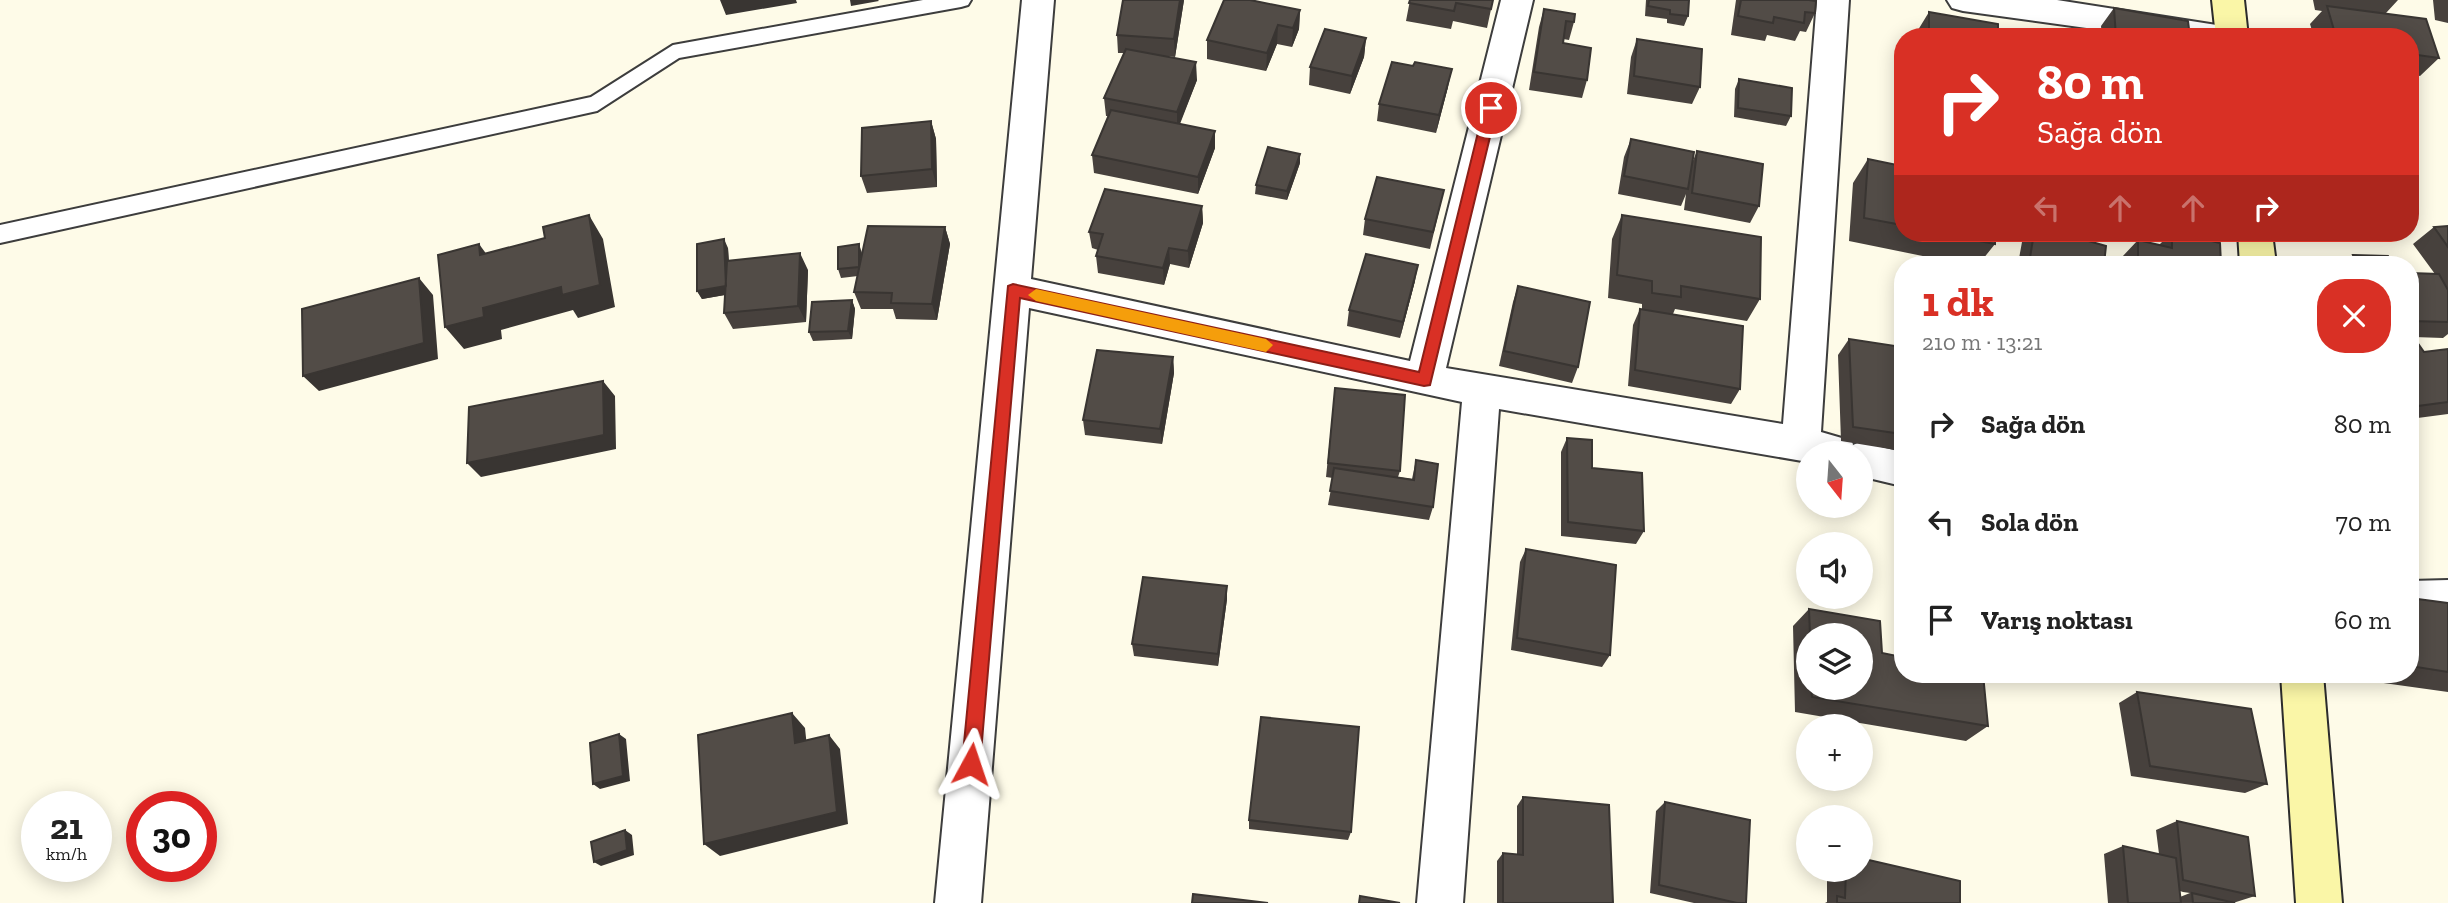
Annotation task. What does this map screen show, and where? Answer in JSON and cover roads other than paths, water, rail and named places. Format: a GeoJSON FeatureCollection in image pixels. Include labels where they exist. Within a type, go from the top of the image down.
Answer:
{"type":"FeatureCollection","features":[{"type":"Feature","properties":{"kind":"street"},"geometry":{"type":"LineString","coordinates":[[958,903],[1038,0]]}},
{"type":"Feature","properties":{"kind":"street"},"geometry":{"type":"LineString","coordinates":[[1424,380],[1517,0]]}},
{"type":"Feature","properties":{"kind":"street"},"geometry":{"type":"LineString","coordinates":[[1801,441],[1833,0]]}},
{"type":"Feature","properties":{"kind":"street"},"geometry":{"type":"LineString","coordinates":[[1963,0],[2074,13],[2167,28]]}},
{"type":"Feature","properties":{"kind":"street"},"geometry":{"type":"LineString","coordinates":[[2228,0],[2231,28]]}},
{"type":"Feature","properties":{"kind":"street"},"geometry":{"type":"LineString","coordinates":[[1013,290],[1424,380],[1796,443]]}},
{"type":"Feature","properties":{"kind":"street"},"geometry":{"type":"LineString","coordinates":[[1440,903],[1482,390]]}},
{"type":"Feature","properties":{"kind":"street"},"geometry":{"type":"LineString","coordinates":[[1873,462],[1894,467]]}},
{"type":"Feature","properties":{"kind":"street"},"geometry":{"type":"LineString","coordinates":[[2419,600],[2448,599]]}},
{"type":"Feature","properties":{"kind":"street"},"geometry":{"type":"LineString","coordinates":[[2303,683],[2319,903]]}},
{"type":"Feature","properties":{"kind":"lane"},"geometry":{"type":"LineString","coordinates":[[0,234],[597,103],[673,52],[961,0]]}}]}
